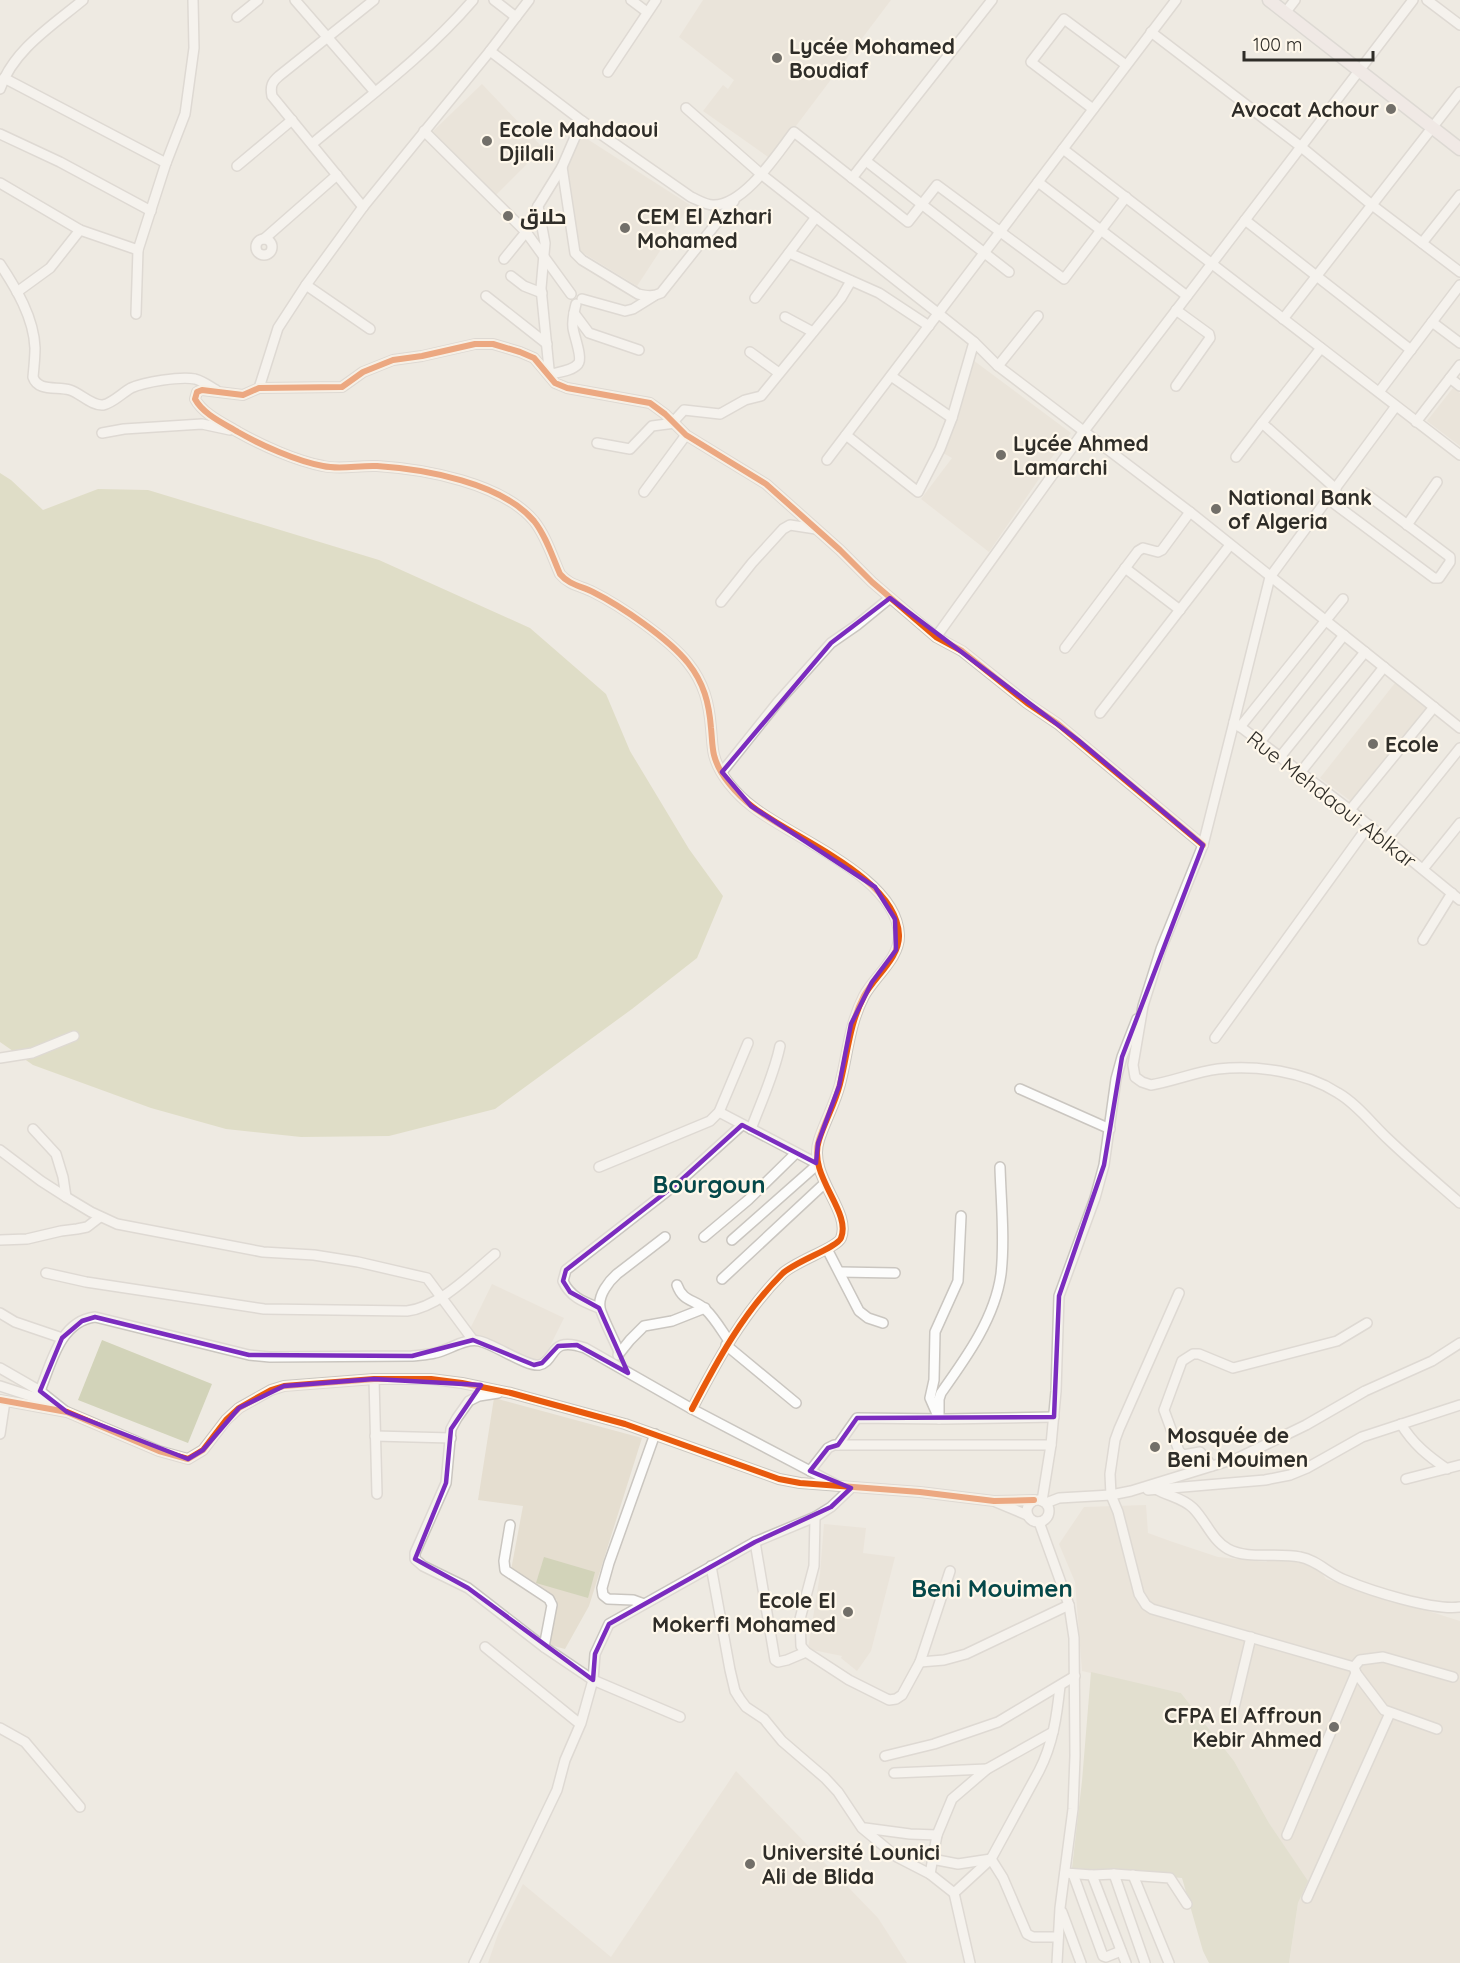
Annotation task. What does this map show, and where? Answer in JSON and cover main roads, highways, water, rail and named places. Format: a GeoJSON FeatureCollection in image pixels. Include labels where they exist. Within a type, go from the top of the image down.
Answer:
{"type":"FeatureCollection","features":[{"type":"Feature","properties":{"kind":"main road"},"geometry":{"type":"LineString","coordinates":[[1269,0],[1460,149]]}},
{"type":"Feature","properties":{"kind":"place","name":"Lycée Mohamed Boudiaf"},"geometry":{"type":"Point","coordinates":[777,58]}},
{"type":"Feature","properties":{"kind":"place","name":"Avocat Achour"},"geometry":{"type":"Point","coordinates":[1391,109]}},
{"type":"Feature","properties":{"kind":"place","name":"Ecole Mahdaoui Djilali"},"geometry":{"type":"Point","coordinates":[487,141]}},
{"type":"Feature","properties":{"kind":"place","name":"حلاق"},"geometry":{"type":"Point","coordinates":[508,216]}},
{"type":"Feature","properties":{"kind":"place","name":"CEM El Azhari Mohamed"},"geometry":{"type":"Point","coordinates":[625,228]}},
{"type":"Feature","properties":{"kind":"place","name":"Lycée Ahmed Lamarchi"},"geometry":{"type":"Point","coordinates":[1001,455]}},
{"type":"Feature","properties":{"kind":"place","name":"National Bank of Algeria"},"geometry":{"type":"Point","coordinates":[1216,509]}},
{"type":"Feature","properties":{"kind":"place","name":"Ecole"},"geometry":{"type":"Point","coordinates":[1373,744]}},
{"type":"Feature","properties":{"kind":"place","name":"Mosquée de Beni Mouimen"},"geometry":{"type":"Point","coordinates":[1155,1447]}},
{"type":"Feature","properties":{"kind":"place","name":"Ecole El Mokerfi Mohamed"},"geometry":{"type":"Point","coordinates":[848,1612]}},
{"type":"Feature","properties":{"kind":"place","name":"CFPA El Affroun Kebir Ahmed"},"geometry":{"type":"Point","coordinates":[1334,1727]}},
{"type":"Feature","properties":{"kind":"place","name":"Université Lounici Ali de Blida"},"geometry":{"type":"Point","coordinates":[750,1864]}},
{"type":"Feature","properties":{"kind":"district","name":"Bourgoun"},"geometry":{"type":"Point","coordinates":[709,1184]}},
{"type":"Feature","properties":{"kind":"district","name":"Beni Mouimen"},"geometry":{"type":"Point","coordinates":[992,1588]}}]}
